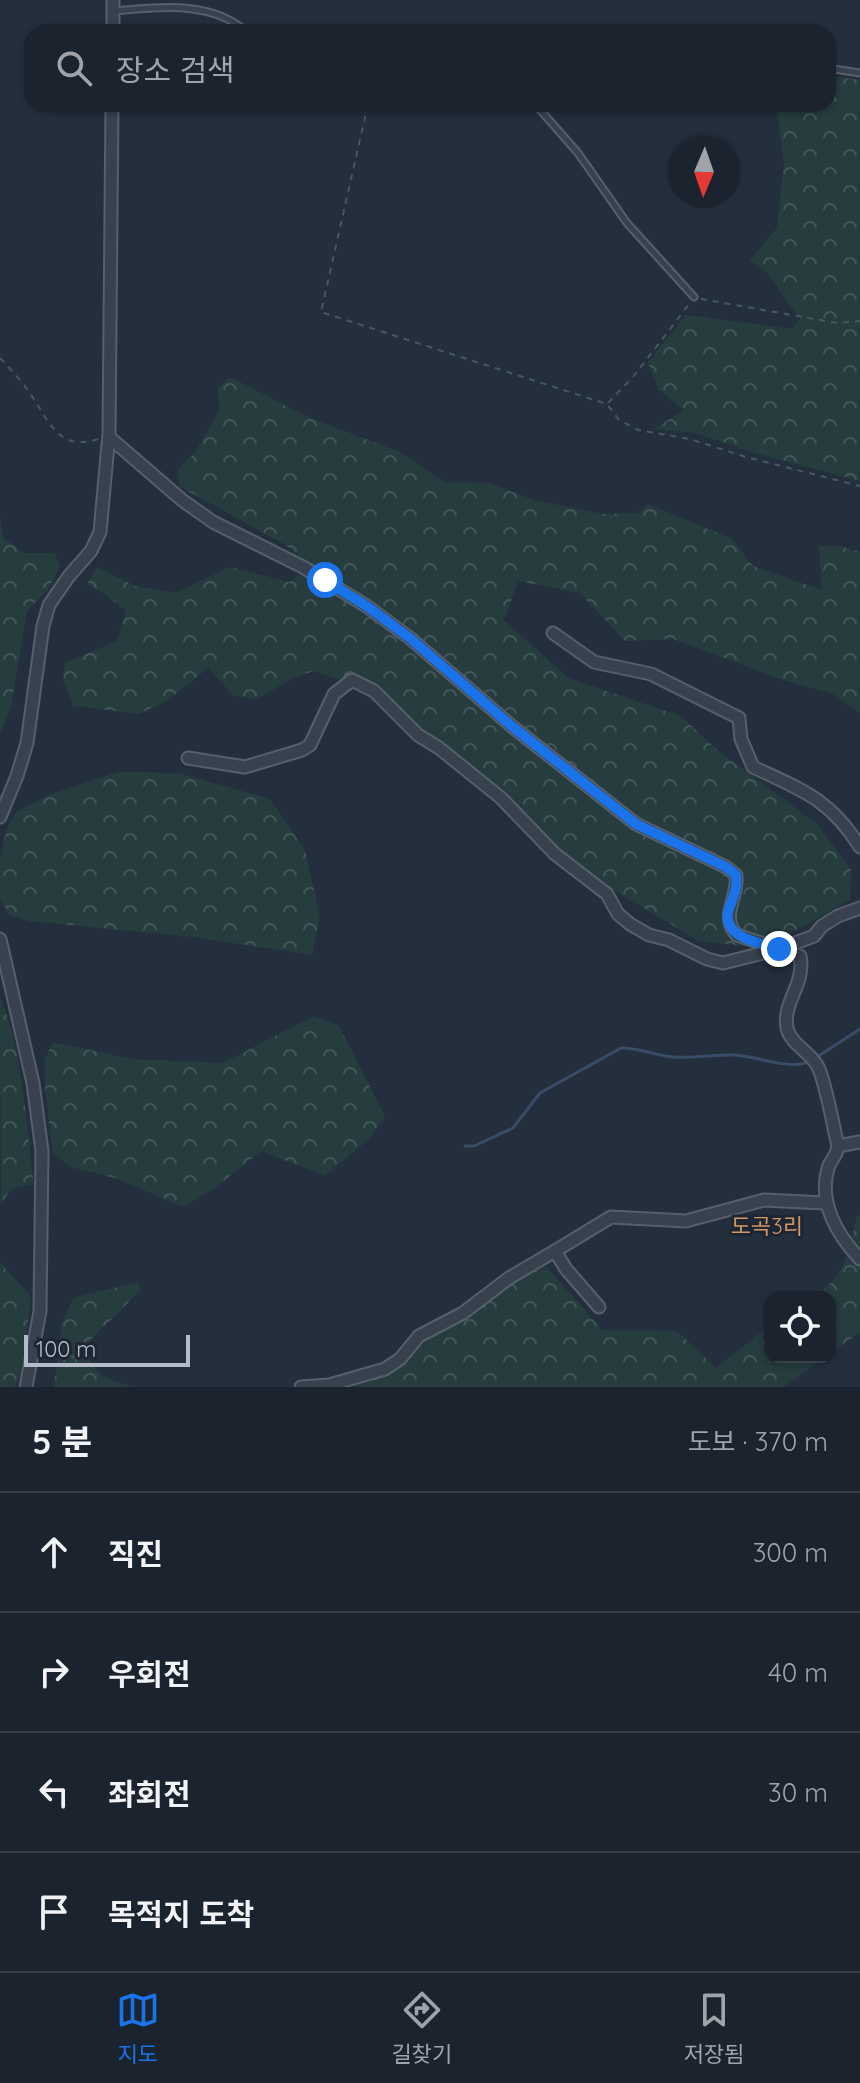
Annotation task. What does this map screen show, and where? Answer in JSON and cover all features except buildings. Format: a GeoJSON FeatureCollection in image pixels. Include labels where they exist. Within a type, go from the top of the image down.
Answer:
{"type":"FeatureCollection","features":[{"type":"Feature","properties":{"kind":"street"},"geometry":{"type":"LineString","coordinates":[[0,817],[27,743],[43,626],[49,605],[91,551],[100,532],[109,436],[112,112]]}},
{"type":"Feature","properties":{"kind":"street"},"geometry":{"type":"LineString","coordinates":[[109,436],[182,500],[213,522],[303,567],[368,607],[636,824],[726,867],[736,875],[738,888],[728,914],[729,927],[737,935],[800,956],[803,972],[787,1013],[788,1031],[793,1041],[818,1065],[838,1146],[837,1155],[829,1164],[824,1203],[844,1239],[860,1259]]}},
{"type":"Feature","properties":{"kind":"street"},"geometry":{"type":"LineString","coordinates":[[553,633],[594,662],[651,674],[739,718],[741,739],[753,767],[808,792],[824,803],[860,847]]}},
{"type":"Feature","properties":{"kind":"street"},"geometry":{"type":"LineString","coordinates":[[188,758],[245,767],[302,750],[310,745],[334,694],[352,680],[374,691],[418,735],[501,798],[546,846],[607,894],[618,914],[649,935],[669,940],[707,959],[723,963],[779,949],[814,936],[822,926],[838,916],[860,908]]}},
{"type":"Feature","properties":{"kind":"street"},"geometry":{"type":"LineString","coordinates":[[0,939],[33,1083],[42,1151],[40,1311],[26,1387]]}},
{"type":"Feature","properties":{"kind":"street"},"geometry":{"type":"LineString","coordinates":[[838,1146],[860,1142]]}},
{"type":"Feature","properties":{"kind":"street"},"geometry":{"type":"LineString","coordinates":[[301,1387],[329,1385],[385,1369],[400,1359],[419,1336],[463,1313],[509,1278],[611,1217],[686,1221],[764,1200],[824,1203]]}},
{"type":"Feature","properties":{"kind":"street"},"geometry":{"type":"LineString","coordinates":[[555,1251],[566,1269],[599,1307]]}},
{"type":"Feature","properties":{"kind":"lane"},"geometry":{"type":"LineString","coordinates":[[113,5],[215,9],[240,24]]}},
{"type":"Feature","properties":{"kind":"lane"},"geometry":{"type":"LineString","coordinates":[[836,69],[860,73]]}},
{"type":"Feature","properties":{"kind":"lane"},"geometry":{"type":"LineString","coordinates":[[542,112],[578,153],[627,223],[694,297]]}},
{"type":"Feature","properties":{"kind":"path"},"geometry":{"type":"LineString","coordinates":[[366,112],[321,312],[607,404],[619,420],[638,430],[690,439],[746,457],[860,486]]}},
{"type":"Feature","properties":{"kind":"path"},"geometry":{"type":"LineString","coordinates":[[607,404],[633,377],[694,297],[837,323],[860,321]]}},
{"type":"Feature","properties":{"kind":"path"},"geometry":{"type":"LineString","coordinates":[[0,358],[28,390],[53,431],[72,443],[109,436]]}},
{"type":"Feature","properties":{"kind":"green space"},"geometry":{"type":"Polygon","coordinates":[[[836,77],[860,80],[860,481],[748,451],[696,433],[654,429],[684,410],[658,389],[648,362],[686,315],[792,329],[800,319],[767,273],[750,260],[777,228],[784,163],[777,112],[836,112],[836,77]]]}},
{"type":"Feature","properties":{"kind":"green space"},"geometry":{"type":"Polygon","coordinates":[[[230,377],[306,416],[402,453],[444,482],[489,483],[534,500],[602,514],[638,513],[648,504],[732,539],[753,566],[822,590],[819,546],[839,546],[860,552],[860,713],[833,694],[783,680],[673,639],[625,641],[580,593],[518,581],[504,620],[568,678],[681,716],[717,750],[817,824],[851,870],[850,900],[787,935],[744,946],[699,941],[605,885],[456,765],[368,689],[313,671],[293,678],[256,700],[233,695],[208,668],[168,700],[139,714],[73,706],[63,680],[65,663],[117,641],[126,611],[87,584],[97,567],[135,586],[175,593],[230,567],[289,582],[312,566],[284,544],[179,486],[178,469],[195,453],[219,411],[218,388],[230,377]]]}},
{"type":"Feature","properties":{"kind":"green space"},"geometry":{"type":"Polygon","coordinates":[[[0,518],[3,538],[24,553],[55,553],[60,567],[47,591],[27,611],[11,707],[0,735],[0,518]]]}},
{"type":"Feature","properties":{"kind":"green space"},"geometry":{"type":"Polygon","coordinates":[[[118,772],[178,773],[270,799],[305,850],[320,917],[312,955],[193,937],[29,921],[9,915],[0,899],[0,861],[6,831],[16,812],[52,794],[118,772]]]}},
{"type":"Feature","properties":{"kind":"green space"},"geometry":{"type":"Polygon","coordinates":[[[0,997],[19,1066],[34,1185],[13,1189],[1,1207],[0,997]]]}},
{"type":"Feature","properties":{"kind":"green space"},"geometry":{"type":"Polygon","coordinates":[[[314,1016],[339,1026],[385,1116],[369,1139],[325,1176],[261,1151],[216,1187],[184,1207],[115,1178],[70,1167],[53,1153],[45,1088],[45,1059],[53,1042],[131,1059],[223,1063],[314,1016]]]}},
{"type":"Feature","properties":{"kind":"green space"},"geometry":{"type":"Polygon","coordinates":[[[860,1215],[860,1332],[836,1350],[836,1291],[821,1291],[840,1271],[860,1215]]]}},
{"type":"Feature","properties":{"kind":"green space"},"geometry":{"type":"Polygon","coordinates":[[[0,1262],[31,1297],[23,1365],[15,1387],[0,1387],[0,1262]]]}},
{"type":"Feature","properties":{"kind":"green space"},"geometry":{"type":"Polygon","coordinates":[[[546,1266],[602,1330],[677,1331],[716,1368],[764,1330],[764,1363],[817,1363],[783,1387],[352,1387],[395,1370],[478,1294],[546,1266]]]}},
{"type":"Feature","properties":{"kind":"green space"},"geometry":{"type":"Polygon","coordinates":[[[138,1282],[141,1290],[84,1349],[93,1366],[103,1376],[135,1387],[54,1387],[62,1323],[73,1298],[138,1282]]]}},
{"type":"Feature","properties":{"kind":"waterway"},"geometry":{"type":"LineString","coordinates":[[817,1057],[860,1029]]}},
{"type":"Feature","properties":{"kind":"waterway"},"geometry":{"type":"LineString","coordinates":[[465,1146],[474,1146],[513,1128],[540,1093],[621,1048],[674,1057],[735,1055],[794,1064],[810,1061]]}},
{"type":"Feature","properties":{"kind":"district","name":"도곡3리"},"geometry":{"type":"Point","coordinates":[767,1226]}},
{"type":"Feature","properties":{"kind":"route"},"geometry":{"type":"LineString","coordinates":[[325,580],[411,639],[514,728],[636,824],[726,867],[736,875],[738,888],[728,914],[729,927],[737,935],[779,949]]}}]}
